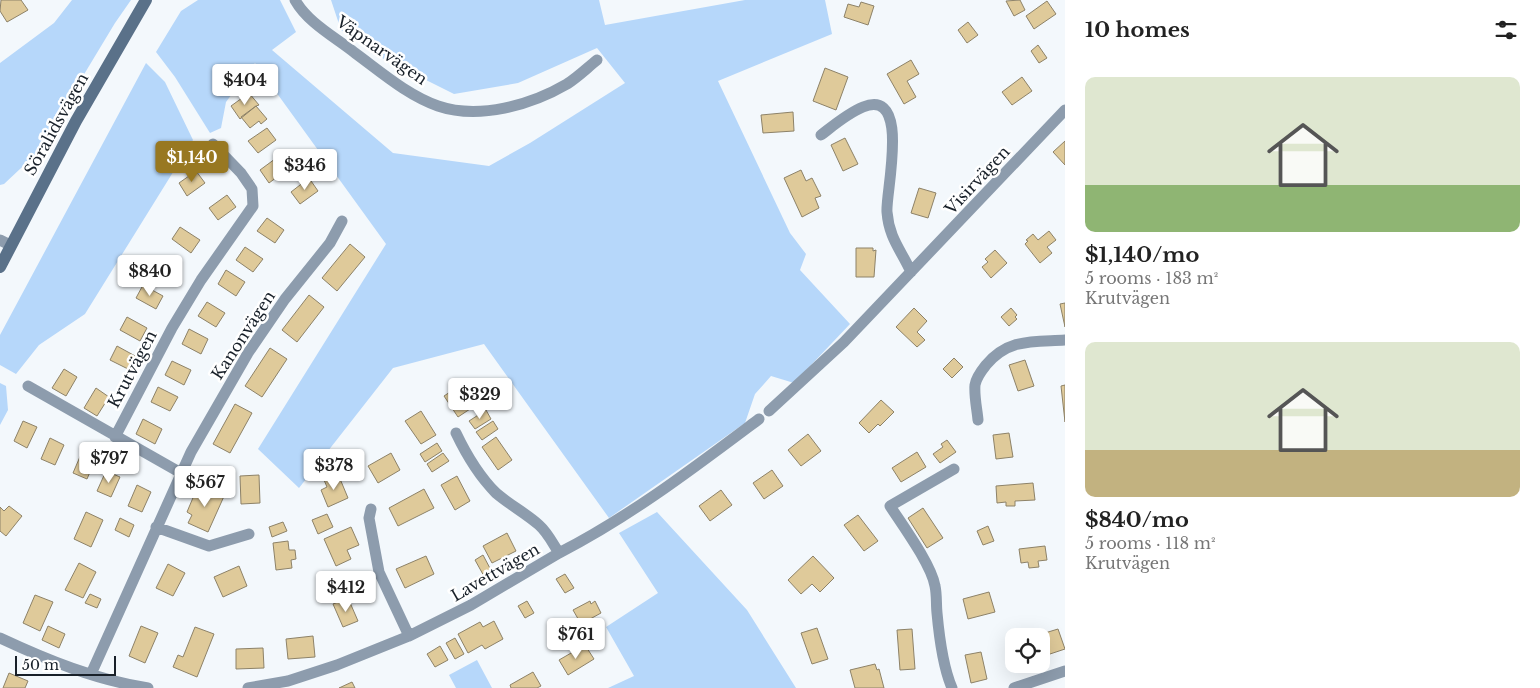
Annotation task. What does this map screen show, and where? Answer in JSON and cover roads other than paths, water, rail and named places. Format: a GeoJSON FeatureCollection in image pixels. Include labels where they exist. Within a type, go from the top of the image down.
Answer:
{"type":"FeatureCollection","features":[{"type":"Feature","properties":{"kind":"street","name":"Söralidsvägen"},"geometry":{"type":"LineString","coordinates":[[0,267],[5,243],[146,0]]}},
{"type":"Feature","properties":{"kind":"street","name":"Väpnarvägen"},"geometry":{"type":"LineString","coordinates":[[295,0],[310,18],[408,91],[440,106],[464,111],[480,111],[520,104],[566,84],[597,60]]}},
{"type":"Feature","properties":{"kind":"street"},"geometry":{"type":"LineString","coordinates":[[821,135],[853,112],[865,106],[874,105],[882,108],[887,114],[893,130],[894,150],[887,211],[893,241],[904,256],[912,272]]}},
{"type":"Feature","properties":{"kind":"street","name":"Visirvägen"},"geometry":{"type":"LineString","coordinates":[[559,553],[625,516],[764,415],[844,342],[1065,110]]}},
{"type":"Feature","properties":{"kind":"street","name":"Krutvägen"},"geometry":{"type":"LineString","coordinates":[[115,437],[172,328],[200,280],[253,206],[252,188],[241,172],[213,144]]}},
{"type":"Feature","properties":{"kind":"street","name":"Kanonvägen"},"geometry":{"type":"LineString","coordinates":[[91,674],[190,452],[248,353],[285,299],[330,243],[342,221]]}},
{"type":"Feature","properties":{"kind":"street"},"geometry":{"type":"LineString","coordinates":[[978,420],[975,384],[980,373],[991,359],[1004,348],[1020,343],[1065,340]]}},
{"type":"Feature","properties":{"kind":"street"},"geometry":{"type":"LineString","coordinates":[[28,386],[181,473]]}},
{"type":"Feature","properties":{"kind":"street","name":"Lavettvägen"},"geometry":{"type":"LineString","coordinates":[[248,688],[288,681],[409,636],[471,605],[559,553],[539,525],[495,492],[478,470],[456,432]]}},
{"type":"Feature","properties":{"kind":"street"},"geometry":{"type":"LineString","coordinates":[[952,688],[937,615],[935,585],[929,568],[890,506],[954,469]]}},
{"type":"Feature","properties":{"kind":"street"},"geometry":{"type":"LineString","coordinates":[[371,509],[369,518],[379,572],[409,636]]}},
{"type":"Feature","properties":{"kind":"street"},"geometry":{"type":"LineString","coordinates":[[156,527],[209,546],[249,534]]}},
{"type":"Feature","properties":{"kind":"street"},"geometry":{"type":"LineString","coordinates":[[1,642],[72,669],[109,680],[148,688]]}},
{"type":"Feature","properties":{"kind":"street"},"geometry":{"type":"LineString","coordinates":[[1014,688],[1065,672]]}}]}
